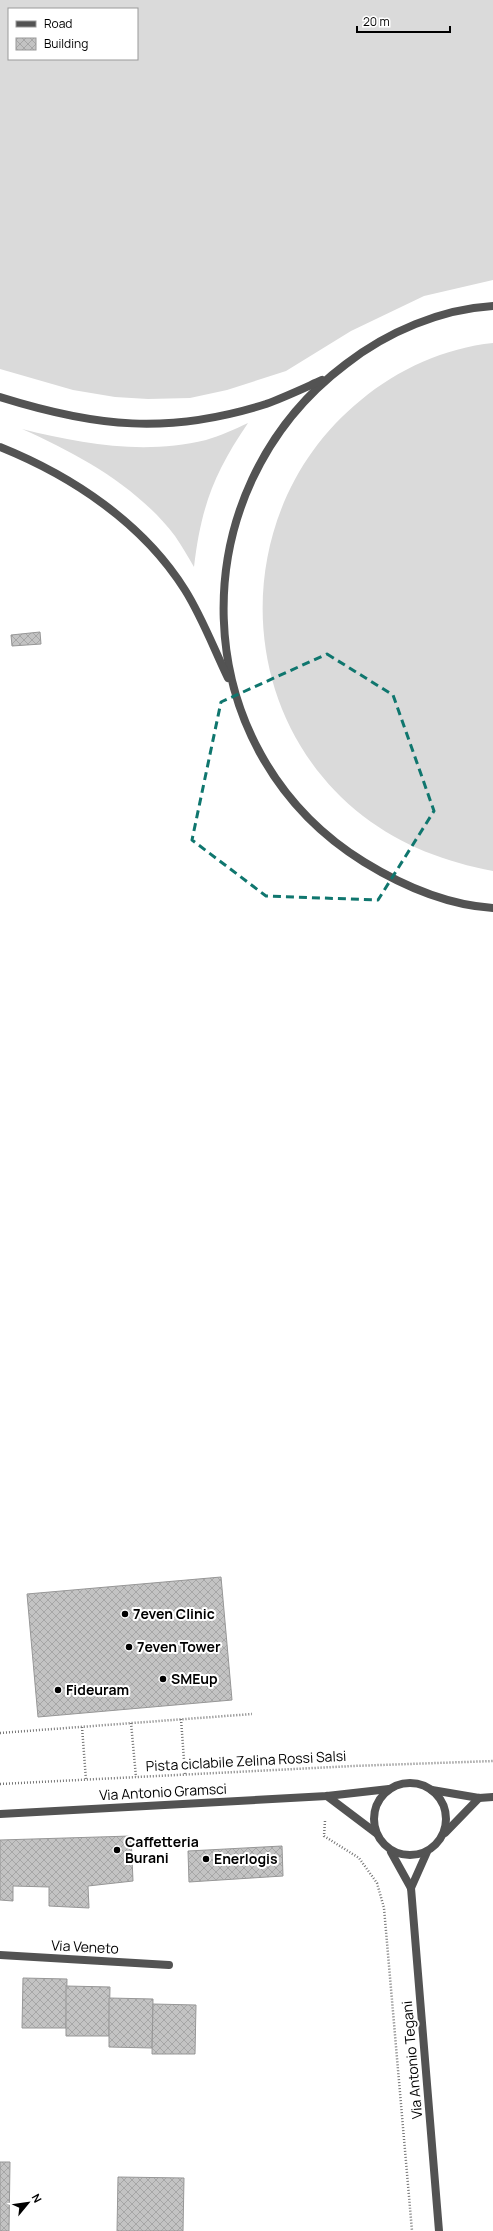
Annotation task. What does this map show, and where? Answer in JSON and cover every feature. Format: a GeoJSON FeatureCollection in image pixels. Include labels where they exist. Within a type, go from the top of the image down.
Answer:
{"type":"FeatureCollection","features":[{"type":"Feature","properties":{"kind":"street"},"geometry":{"type":"LineString","coordinates":[[234,690],[226,652],[222,615],[224,577],[230,539],[236,517],[256,468],[276,435],[299,405],[326,378],[361,352],[399,331],[439,316],[493,306]]}},
{"type":"Feature","properties":{"kind":"street"},"geometry":{"type":"LineString","coordinates":[[0,397],[66,416],[109,423],[147,424],[191,422],[237,412],[267,403],[326,378]]}},
{"type":"Feature","properties":{"kind":"street"},"geometry":{"type":"LineString","coordinates":[[0,447],[27,458],[94,497],[125,521],[146,543],[185,590],[234,690],[252,736],[277,780],[309,818],[346,851],[389,877],[435,896],[493,908]]}},
{"type":"Feature","properties":{"kind":"street"},"geometry":{"type":"LineString","coordinates":[[376,1833],[373,1821],[375,1808],[380,1797],[389,1789],[399,1784],[411,1783],[422,1785],[432,1790],[479,1798],[493,1796]]}},
{"type":"Feature","properties":{"kind":"street","name":"Via Antonio Gramsci"},"geometry":{"type":"LineString","coordinates":[[0,1814],[327,1796],[389,1789]]}},
{"type":"Feature","properties":{"kind":"street"},"geometry":{"type":"LineString","coordinates":[[432,1790],[440,1799],[445,1810],[447,1822],[444,1834]]}},
{"type":"Feature","properties":{"kind":"street"},"geometry":{"type":"LineString","coordinates":[[327,1796],[376,1833],[391,1852],[403,1856],[416,1856],[427,1852],[437,1844],[444,1834],[479,1798]]}},
{"type":"Feature","properties":{"kind":"street","name":"Via Antonio Tegani"},"geometry":{"type":"LineString","coordinates":[[391,1852],[412,1888],[439,2231]]}},
{"type":"Feature","properties":{"kind":"street","name":"Via Antonio Tegani"},"geometry":{"type":"LineString","coordinates":[[412,1888],[427,1852]]}},
{"type":"Feature","properties":{"kind":"street","name":"Via Veneto"},"geometry":{"type":"LineString","coordinates":[[0,1955],[169,1965]]}},
{"type":"Feature","properties":{"kind":"path"},"geometry":{"type":"LineString","coordinates":[[0,1733],[252,1714]]}},
{"type":"Feature","properties":{"kind":"path"},"geometry":{"type":"LineString","coordinates":[[181,1719],[185,1774]]}},
{"type":"Feature","properties":{"kind":"path"},"geometry":{"type":"LineString","coordinates":[[131,1723],[136,1777]]}},
{"type":"Feature","properties":{"kind":"path"},"geometry":{"type":"LineString","coordinates":[[82,1727],[86,1780]]}},
{"type":"Feature","properties":{"kind":"path","name":"Pista ciclabile Zelina Rossi Salsi"},"geometry":{"type":"LineString","coordinates":[[0,1784],[353,1766],[493,1761]]}},
{"type":"Feature","properties":{"kind":"path"},"geometry":{"type":"LineString","coordinates":[[327,1796],[324,1836],[359,1858],[377,1883],[384,1908],[412,2231]]}},
{"type":"Feature","properties":{"kind":"highlighted area"},"geometry":{"type":"Polygon","coordinates":[[[327,654],[393,695],[434,811],[378,900],[266,896],[192,840],[221,702],[327,654]]]}},
{"type":"Feature","properties":{"kind":"shaded area"},"geometry":{"type":"Polygon","coordinates":[[[0,0],[493,0],[493,280],[424,296],[351,331],[286,371],[227,390],[190,398],[148,399],[115,397],[73,390],[0,369],[0,0]]]}},
{"type":"Feature","properties":{"kind":"shaded area"},"geometry":{"type":"Polygon","coordinates":[[[493,343],[493,871],[441,858],[393,836],[363,816],[319,773],[288,722],[269,667],[263,609],[269,551],[287,495],[318,444],[361,400],[390,379],[440,355],[493,343]]]}},
{"type":"Feature","properties":{"kind":"shaded area"},"geometry":{"type":"Polygon","coordinates":[[[248,423],[226,458],[211,491],[205,508],[194,567],[175,536],[160,518],[125,487],[105,473],[64,449],[22,429],[67,439],[113,446],[160,447],[206,440],[248,423]]]}},
{"type":"Feature","properties":{"kind":"building"},"geometry":{"type":"Polygon","coordinates":[[[40,632],[41,644],[12,646],[11,635],[40,632]]]}},
{"type":"Feature","properties":{"kind":"building","name":"7even Tower"},"geometry":{"type":"Polygon","coordinates":[[[221,1577],[232,1700],[38,1717],[27,1594],[221,1577]]]}},
{"type":"Feature","properties":{"kind":"building"},"geometry":{"type":"Polygon","coordinates":[[[131,1836],[133,1881],[88,1886],[89,1908],[49,1906],[49,1887],[13,1886],[13,1901],[0,1900],[0,1840],[131,1836]]]}},
{"type":"Feature","properties":{"kind":"building"},"geometry":{"type":"Polygon","coordinates":[[[282,1846],[283,1876],[189,1882],[188,1851],[282,1846]]]}},
{"type":"Feature","properties":{"kind":"building"},"geometry":{"type":"Polygon","coordinates":[[[23,1978],[67,1979],[66,2028],[22,2028],[23,1978]]]}},
{"type":"Feature","properties":{"kind":"building"},"geometry":{"type":"Polygon","coordinates":[[[66,1986],[110,1987],[109,2036],[66,2036],[66,1986]]]}},
{"type":"Feature","properties":{"kind":"building"},"geometry":{"type":"Polygon","coordinates":[[[109,1998],[153,1999],[152,2048],[109,2047],[109,1998]]]}},
{"type":"Feature","properties":{"kind":"building"},"geometry":{"type":"Polygon","coordinates":[[[153,2004],[196,2005],[195,2054],[152,2054],[153,2004]]]}},
{"type":"Feature","properties":{"kind":"building"},"geometry":{"type":"Polygon","coordinates":[[[0,2162],[10,2162],[9,2231],[0,2231],[0,2162]]]}},
{"type":"Feature","properties":{"kind":"building"},"geometry":{"type":"Polygon","coordinates":[[[118,2177],[184,2178],[183,2231],[117,2231],[118,2177]]]}},
{"type":"Feature","properties":{"kind":"place","name":"7even Clinic"},"geometry":{"type":"Point","coordinates":[125,1614]}},
{"type":"Feature","properties":{"kind":"place","name":"7even Tower"},"geometry":{"type":"Point","coordinates":[129,1647]}},
{"type":"Feature","properties":{"kind":"place","name":"SMEup"},"geometry":{"type":"Point","coordinates":[163,1679]}},
{"type":"Feature","properties":{"kind":"place","name":"Fideuram"},"geometry":{"type":"Point","coordinates":[58,1690]}},
{"type":"Feature","properties":{"kind":"place","name":"Caffetteria Burani"},"geometry":{"type":"Point","coordinates":[117,1850]}},
{"type":"Feature","properties":{"kind":"place","name":"Enerlogis"},"geometry":{"type":"Point","coordinates":[206,1859]}}]}
